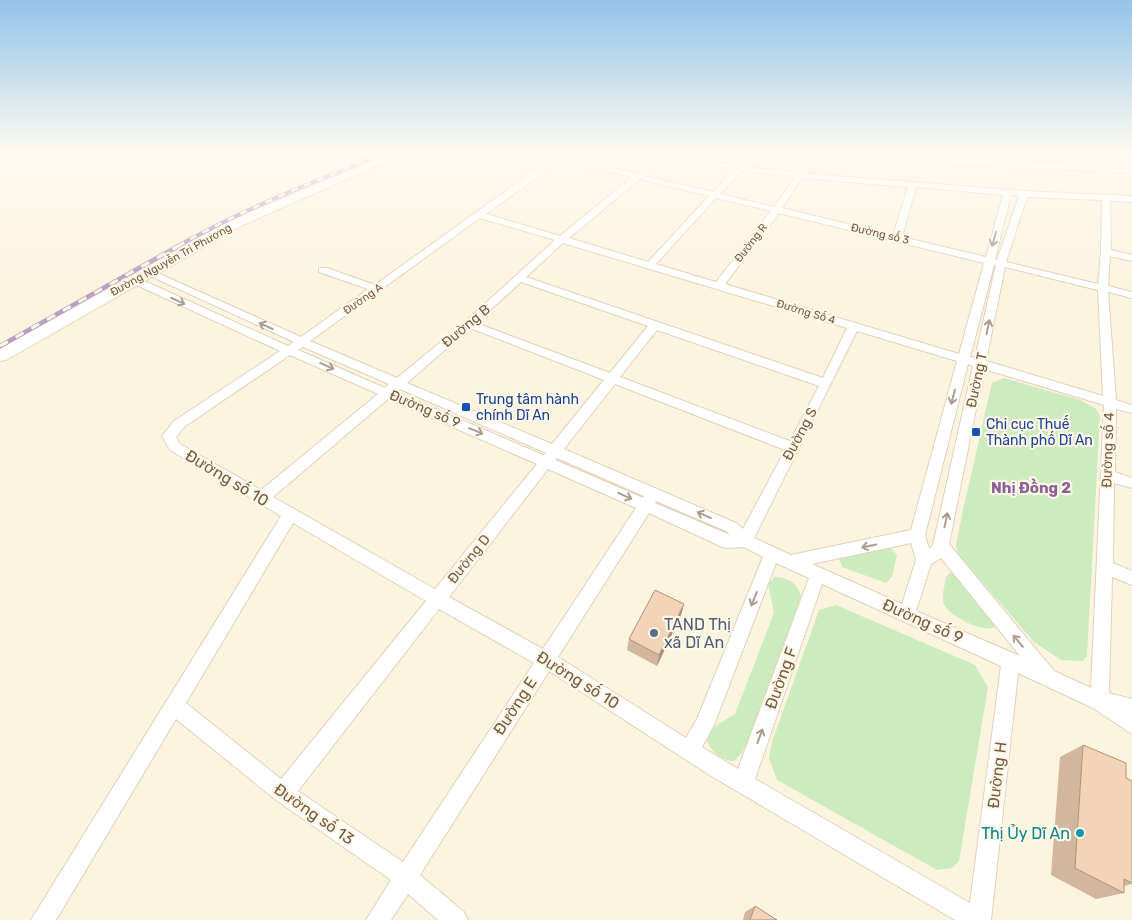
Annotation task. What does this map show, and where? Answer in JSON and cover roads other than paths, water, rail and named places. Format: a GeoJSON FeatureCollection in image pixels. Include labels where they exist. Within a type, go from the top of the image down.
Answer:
{"type":"FeatureCollection","features":[{"type":"Feature","properties":{"kind":"main road","name":"Đường Nguyễn Tri Phương"},"geometry":{"type":"LineString","coordinates":[[0,356],[141,276],[269,208],[300,195]]}},
{"type":"Feature","properties":{"kind":"street","name":"Đường A"},"geometry":{"type":"LineString","coordinates":[[175,447],[168,436],[179,424],[302,342],[507,195]]}},
{"type":"Feature","properties":{"kind":"street","name":"Đường B"},"geometry":{"type":"LineString","coordinates":[[262,498],[469,324],[562,240],[617,195]]}},
{"type":"Feature","properties":{"kind":"street"},"geometry":{"type":"LineString","coordinates":[[650,266],[715,195]]}},
{"type":"Feature","properties":{"kind":"street","name":"Đường số 3"},"geometry":{"type":"LineString","coordinates":[[720,195],[1132,295]]}},
{"type":"Feature","properties":{"kind":"street","name":"Đường R"},"geometry":{"type":"LineString","coordinates":[[718,286],[787,195]]}},
{"type":"Feature","properties":{"kind":"street"},"geometry":{"type":"LineString","coordinates":[[896,238],[910,195]]}},
{"type":"Feature","properties":{"kind":"street","name":"Đường T"},"geometry":{"type":"LineString","coordinates":[[917,535],[1007,195]]}},
{"type":"Feature","properties":{"kind":"street","name":"Đường T"},"geometry":{"type":"LineString","coordinates":[[941,545],[1001,263],[1024,195]]}},
{"type":"Feature","properties":{"kind":"street"},"geometry":{"type":"LineString","coordinates":[[1043,195],[1132,199]]}},
{"type":"Feature","properties":{"kind":"street","name":"Đường số 4"},"geometry":{"type":"LineString","coordinates":[[1100,701],[1110,402],[1103,288],[1106,252],[1106,198]]}},
{"type":"Feature","properties":{"kind":"street","name":"Đường Số 4"},"geometry":{"type":"LineString","coordinates":[[480,215],[1132,409]]}},
{"type":"Feature","properties":{"kind":"street"},"geometry":{"type":"LineString","coordinates":[[1106,252],[1132,258]]}},
{"type":"Feature","properties":{"kind":"street"},"geometry":{"type":"LineString","coordinates":[[323,270],[377,289]]}},
{"type":"Feature","properties":{"kind":"street","name":"Đường số 9"},"geometry":{"type":"LineString","coordinates":[[141,276],[302,342],[392,388]]}},
{"type":"Feature","properties":{"kind":"street","name":"Đường số 9"},"geometry":{"type":"LineString","coordinates":[[141,276],[290,350],[392,388],[551,456],[650,500],[727,542],[745,541],[1050,678],[1100,701],[1132,724]]}},
{"type":"Feature","properties":{"kind":"street"},"geometry":{"type":"LineString","coordinates":[[521,278],[654,326],[826,384]]}},
{"type":"Feature","properties":{"kind":"street"},"geometry":{"type":"LineString","coordinates":[[469,324],[792,447]]}},
{"type":"Feature","properties":{"kind":"street","name":"Đường D"},"geometry":{"type":"LineString","coordinates":[[283,793],[654,326]]}},
{"type":"Feature","properties":{"kind":"street","name":"Đường S"},"geometry":{"type":"LineString","coordinates":[[745,541],[826,384],[853,327]]}},
{"type":"Feature","properties":{"kind":"street","name":"Đường số 10"},"geometry":{"type":"LineString","coordinates":[[175,447],[290,515],[546,659],[690,750],[978,920]]}},
{"type":"Feature","properties":{"kind":"street"},"geometry":{"type":"LineString","coordinates":[[1107,475],[1132,483]]}},
{"type":"Feature","properties":{"kind":"street","name":"Đường E"},"geometry":{"type":"LineString","coordinates":[[378,920],[650,500]]}},
{"type":"Feature","properties":{"kind":"street"},"geometry":{"type":"LineString","coordinates":[[43,920],[290,515]]}},
{"type":"Feature","properties":{"kind":"street"},"geometry":{"type":"LineString","coordinates":[[792,562],[917,535],[924,560],[908,614]]}},
{"type":"Feature","properties":{"kind":"street"},"geometry":{"type":"LineString","coordinates":[[924,560],[939,551],[941,545]]}},
{"type":"Feature","properties":{"kind":"street"},"geometry":{"type":"LineString","coordinates":[[941,545],[960,571],[1050,678]]}},
{"type":"Feature","properties":{"kind":"street"},"geometry":{"type":"LineString","coordinates":[[690,750],[704,725],[772,554]]}},
{"type":"Feature","properties":{"kind":"street"},"geometry":{"type":"LineString","coordinates":[[1104,567],[1132,578]]}},
{"type":"Feature","properties":{"kind":"street","name":"Đường F"},"geometry":{"type":"LineString","coordinates":[[744,782],[818,574]]}},
{"type":"Feature","properties":{"kind":"street","name":"Đường H"},"geometry":{"type":"LineString","coordinates":[[978,920],[1011,661]]}},
{"type":"Feature","properties":{"kind":"street","name":"Đường số 9"},"geometry":{"type":"LineString","coordinates":[[1100,701],[1132,708]]}},
{"type":"Feature","properties":{"kind":"street","name":"Đường số 13"},"geometry":{"type":"LineString","coordinates":[[174,705],[283,793],[406,877],[456,920]]}},
{"type":"Feature","properties":{"kind":"railway"},"geometry":{"type":"LineString","coordinates":[[178,246],[229,219],[282,195]]}},
{"type":"Feature","properties":{"kind":"railway"},"geometry":{"type":"LineString","coordinates":[[0,346],[180,245]]}},
{"type":"Feature","properties":{"kind":"place","name":"Trung tâm hành chính Dĩ An"},"geometry":{"type":"Point","coordinates":[466,407]}},
{"type":"Feature","properties":{"kind":"place","name":"Chi cục Thuế Thành phố Dĩ An"},"geometry":{"type":"Point","coordinates":[976,432]}},
{"type":"Feature","properties":{"kind":"place","name":"TAND Thị xã Dĩ An"},"geometry":{"type":"Point","coordinates":[654,633]}},
{"type":"Feature","properties":{"kind":"place","name":"Thị Ủy Dĩ An"},"geometry":{"type":"Point","coordinates":[1080,833]}},
{"type":"Feature","properties":{"kind":"district","name":"Nhị Đồng 2"},"geometry":{"type":"Point","coordinates":[1031,488]}}]}
